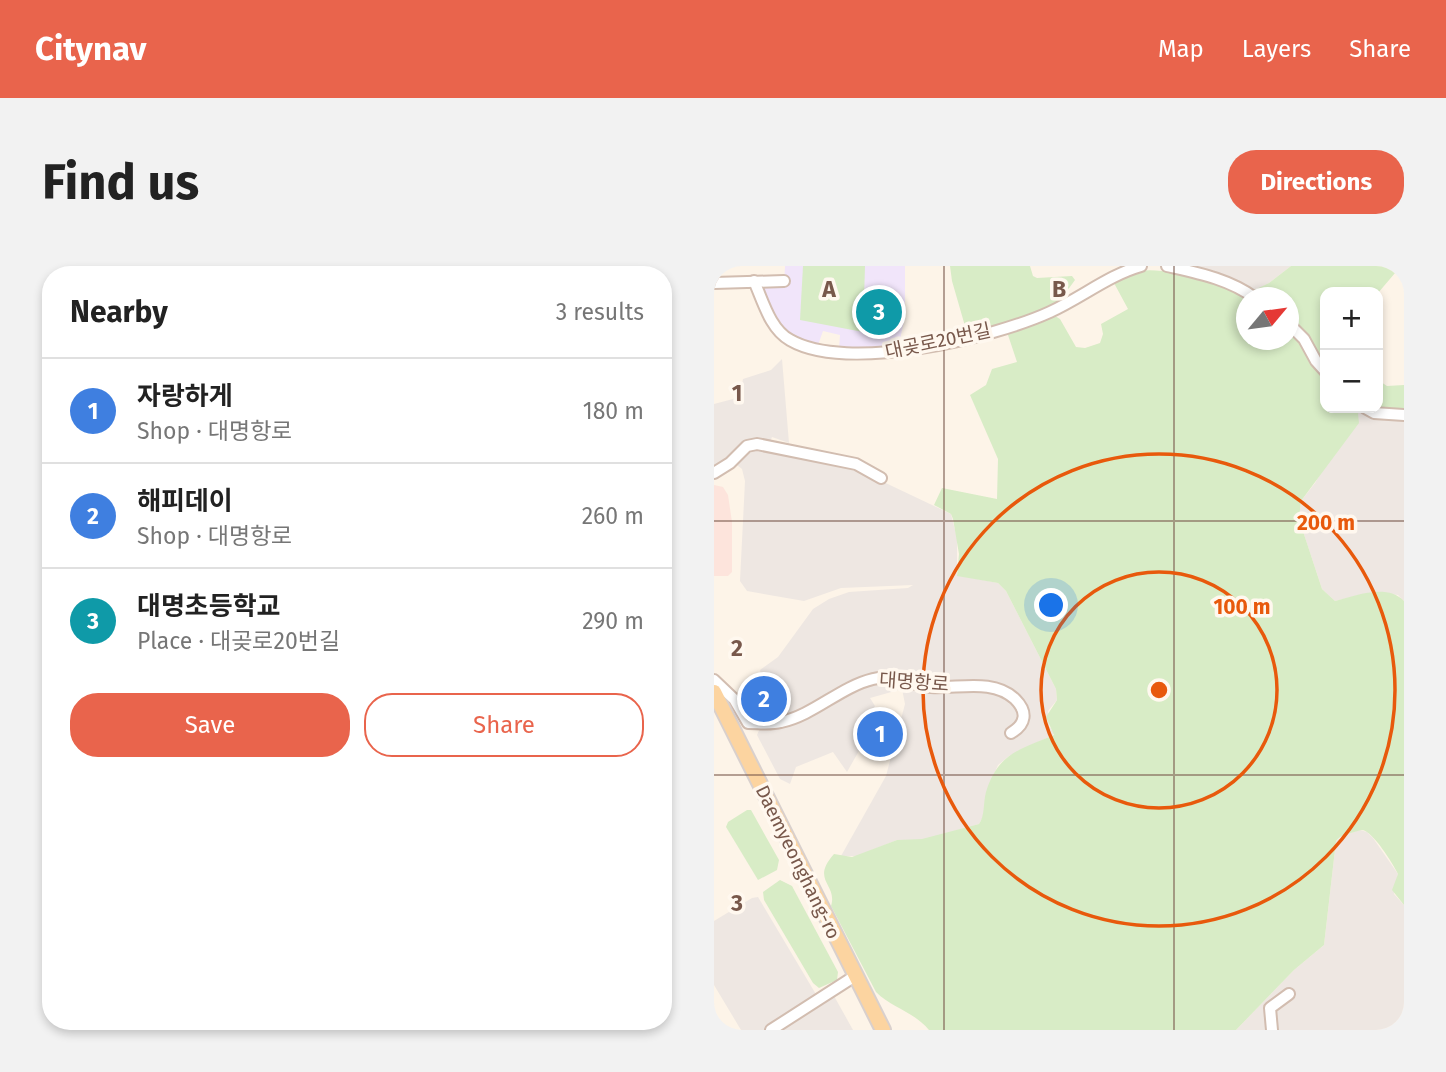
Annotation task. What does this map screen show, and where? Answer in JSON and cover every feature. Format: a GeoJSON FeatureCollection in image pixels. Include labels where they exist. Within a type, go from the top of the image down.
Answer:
{"type":"FeatureCollection","features":[{"type":"Feature","properties":{"kind":"main road","name":"Daemyeonghang-ro"},"geometry":{"type":"LineString","coordinates":[[714,692],[883,1030]]}},
{"type":"Feature","properties":{"kind":"street","name":"대곶로20번길"},"geometry":{"type":"LineString","coordinates":[[754,281],[776,327],[788,339],[830,351],[873,355],[958,340],[1019,323],[1049,312],[1141,266]]}},
{"type":"Feature","properties":{"kind":"street"},"geometry":{"type":"LineString","coordinates":[[1167,266],[1237,287]]}},
{"type":"Feature","properties":{"kind":"street"},"geometry":{"type":"LineString","coordinates":[[714,283],[784,281]]}},
{"type":"Feature","properties":{"kind":"street"},"geometry":{"type":"LineString","coordinates":[[1299,334],[1320,365]]}},
{"type":"Feature","properties":{"kind":"street"},"geometry":{"type":"LineString","coordinates":[[1374,413],[1404,415]]}},
{"type":"Feature","properties":{"kind":"street"},"geometry":{"type":"LineString","coordinates":[[714,472],[730,463],[747,446],[757,444],[856,464],[881,478]]}},
{"type":"Feature","properties":{"kind":"street","name":"대명항로"},"geometry":{"type":"LineString","coordinates":[[714,680],[734,699],[748,723],[789,720],[852,686],[880,677],[894,677],[929,686],[969,685],[997,690],[1013,698],[1024,715],[1021,726],[1011,733]]}},
{"type":"Feature","properties":{"kind":"street"},"geometry":{"type":"LineString","coordinates":[[771,1030],[855,976]]}},
{"type":"Feature","properties":{"kind":"street"},"geometry":{"type":"LineString","coordinates":[[1272,1030],[1270,1007],[1289,994]]}},
{"type":"Feature","properties":{"kind":"shaded area"},"geometry":{"type":"Polygon","coordinates":[[[785,266],[905,266],[905,316],[898,349],[839,350],[840,335],[823,331],[818,345],[792,335],[778,323],[761,288],[784,287],[785,266]]]}},
{"type":"Feature","properties":{"kind":"shaded area"},"geometry":{"type":"Polygon","coordinates":[[[1184,266],[1291,266],[1262,287],[1247,287],[1228,277],[1184,266]]]}},
{"type":"Feature","properties":{"kind":"shaded area"},"geometry":{"type":"Polygon","coordinates":[[[782,359],[789,443],[772,437],[770,442],[749,440],[714,469],[714,404],[733,399],[741,391],[743,379],[771,370],[782,359]]]}},
{"type":"Feature","properties":{"kind":"shaded area"},"geometry":{"type":"Polygon","coordinates":[[[1383,412],[1404,415],[1404,601],[1398,595],[1374,592],[1335,601],[1322,589],[1299,519],[1301,501],[1315,483],[1357,413],[1383,412]]]}},
{"type":"Feature","properties":{"kind":"shaded area"},"geometry":{"type":"Polygon","coordinates":[[[758,448],[854,468],[951,514],[957,538],[957,575],[998,583],[1006,591],[1056,689],[1057,700],[1048,711],[1049,726],[1054,733],[1009,756],[998,765],[987,790],[983,817],[979,824],[922,840],[897,840],[857,856],[841,856],[886,776],[905,704],[902,689],[870,698],[875,706],[861,731],[864,742],[847,772],[833,752],[796,767],[790,784],[780,779],[757,735],[760,728],[778,719],[764,687],[760,670],[778,657],[813,609],[829,599],[849,592],[908,588],[913,585],[841,588],[804,601],[747,591],[740,581],[745,481],[742,469],[737,465],[748,450],[758,448]]]}},
{"type":"Feature","properties":{"kind":"shaded area"},"geometry":{"type":"Polygon","coordinates":[[[714,485],[723,487],[728,495],[732,522],[732,572],[728,576],[714,576],[714,485]]]}},
{"type":"Feature","properties":{"kind":"shaded area"},"geometry":{"type":"Polygon","coordinates":[[[1360,830],[1373,838],[1398,874],[1394,894],[1404,905],[1404,1030],[1236,1030],[1294,970],[1324,945],[1336,841],[1360,830]]]}},
{"type":"Feature","properties":{"kind":"shaded area"},"geometry":{"type":"Polygon","coordinates":[[[758,897],[817,996],[765,1030],[741,1030],[714,985],[714,921],[758,897]]]}},
{"type":"Feature","properties":{"kind":"shaded area"},"geometry":{"type":"Polygon","coordinates":[[[834,996],[853,1030],[782,1030],[805,1014],[834,996]]]}},
{"type":"Feature","properties":{"kind":"green space"},"geometry":{"type":"Polygon","coordinates":[[[803,266],[865,266],[863,332],[800,320],[803,266]]]}},
{"type":"Feature","properties":{"kind":"green space"},"geometry":{"type":"Polygon","coordinates":[[[950,266],[1030,266],[1033,276],[1037,278],[1072,276],[1075,280],[1059,302],[1035,314],[967,333],[950,266]]]}},
{"type":"Feature","properties":{"kind":"green space"},"geometry":{"type":"Polygon","coordinates":[[[1291,266],[1401,266],[1383,287],[1320,287],[1320,413],[1358,413],[1359,423],[1301,501],[1299,519],[1322,589],[1335,601],[1380,592],[1397,596],[1404,601],[1404,905],[1392,890],[1398,874],[1392,863],[1372,836],[1360,830],[1336,841],[1324,945],[1294,970],[1236,1030],[929,1030],[916,1018],[876,992],[831,906],[831,892],[824,877],[824,870],[834,854],[852,857],[897,840],[922,839],[979,824],[986,792],[997,769],[1011,755],[1054,735],[1046,717],[1057,700],[1056,689],[1006,591],[998,583],[957,576],[959,554],[953,519],[951,514],[934,505],[942,488],[997,499],[998,459],[970,395],[986,385],[992,369],[1017,362],[1007,332],[1055,316],[1060,319],[1076,347],[1085,348],[1100,343],[1103,334],[1101,324],[1128,309],[1114,283],[1139,271],[1178,273],[1236,291],[1236,350],[1299,350],[1299,287],[1261,287],[1291,266]]]}},
{"type":"Feature","properties":{"kind":"green space"},"geometry":{"type":"Polygon","coordinates":[[[1383,383],[1387,386],[1404,385],[1404,415],[1383,411],[1383,383]]]}},
{"type":"Feature","properties":{"kind":"green space"},"geometry":{"type":"Polygon","coordinates":[[[751,810],[779,860],[777,870],[758,880],[726,827],[728,822],[751,810]]]}},
{"type":"Feature","properties":{"kind":"green space"},"geometry":{"type":"Polygon","coordinates":[[[780,880],[792,886],[838,972],[837,980],[819,988],[813,983],[764,900],[763,892],[780,880]]]}},
{"type":"Feature","properties":{"kind":"place","name":"대명초등학교"},"geometry":{"type":"Point","coordinates":[879,312]}},
{"type":"Feature","properties":{"kind":"place","name":"해피데이"},"geometry":{"type":"Point","coordinates":[764,699]}},
{"type":"Feature","properties":{"kind":"place","name":"자랑하게"},"geometry":{"type":"Point","coordinates":[880,734]}}]}
